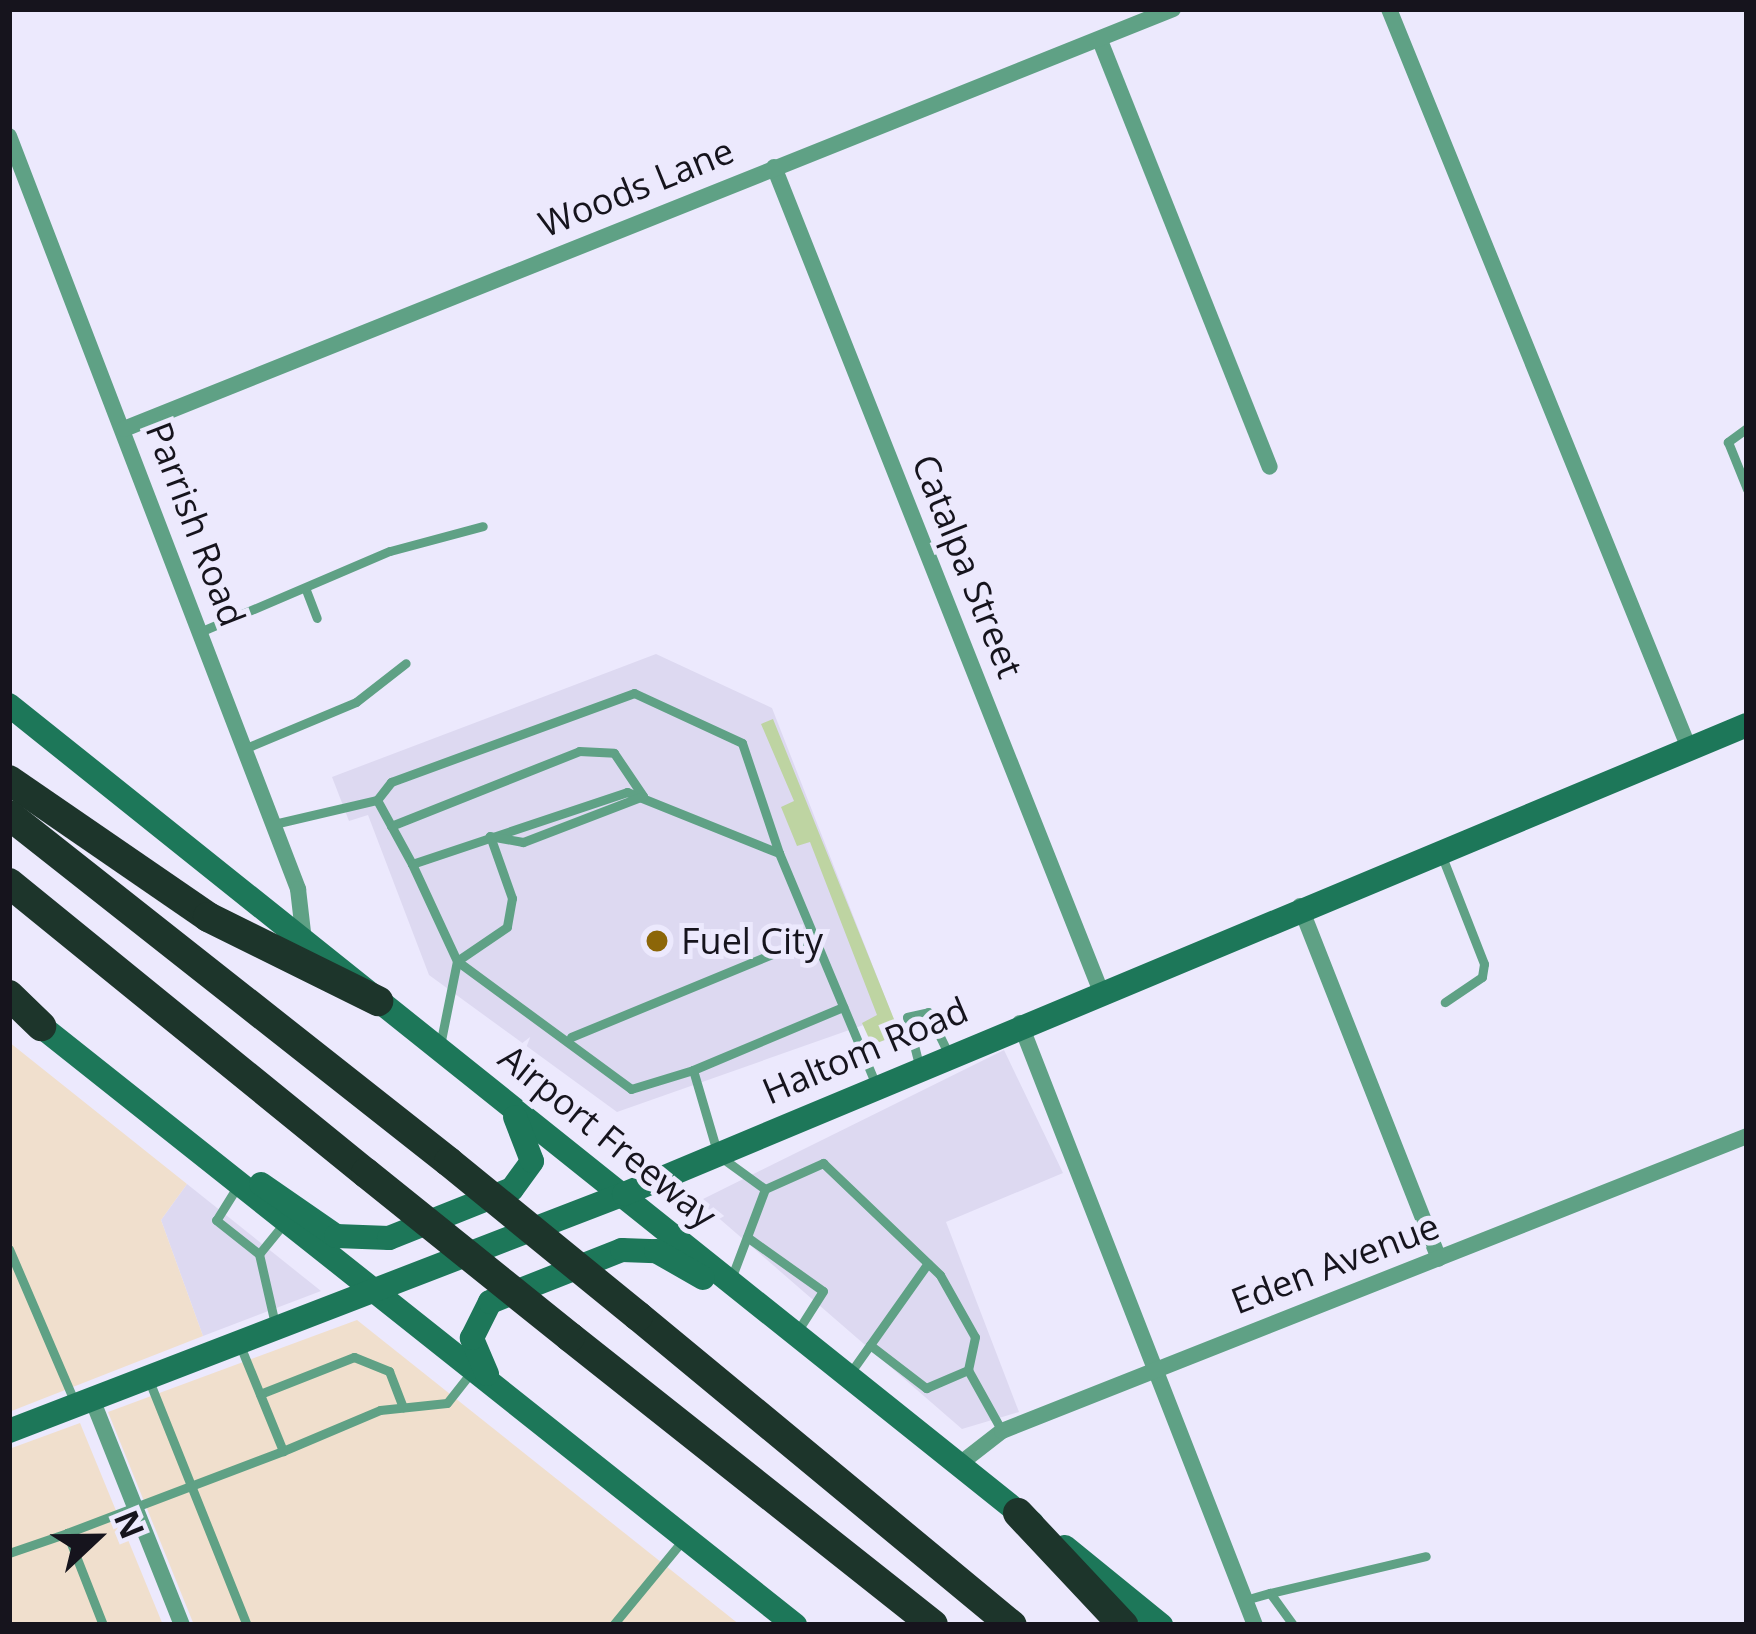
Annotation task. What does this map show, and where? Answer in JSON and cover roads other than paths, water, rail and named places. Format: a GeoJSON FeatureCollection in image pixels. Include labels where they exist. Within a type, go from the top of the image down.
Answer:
{"type":"FeatureCollection","features":[{"type":"Feature","properties":{"kind":"highway"},"geometry":{"type":"LineString","coordinates":[[9,780],[208,916],[378,1001]]}},
{"type":"Feature","properties":{"kind":"highway"},"geometry":{"type":"LineString","coordinates":[[9,815],[449,1162],[1012,1625]]}},
{"type":"Feature","properties":{"kind":"highway"},"geometry":{"type":"LineString","coordinates":[[9,884],[933,1625]]}},
{"type":"Feature","properties":{"kind":"highway"},"geometry":{"type":"LineString","coordinates":[[9,998],[41,1026]]}},
{"type":"Feature","properties":{"kind":"highway"},"geometry":{"type":"LineString","coordinates":[[1018,1514],[1123,1625]]}},
{"type":"Feature","properties":{"kind":"main road","name":"Airport Freeway"},"geometry":{"type":"LineString","coordinates":[[9,705],[624,1195],[728,1285],[1161,1625]]}},
{"type":"Feature","properties":{"kind":"main road","name":"Haltom Road"},"geometry":{"type":"LineString","coordinates":[[9,1431],[379,1293],[624,1195],[875,1083],[1299,905],[1747,725]]}},
{"type":"Feature","properties":{"kind":"main road"},"geometry":{"type":"LineString","coordinates":[[41,1026],[184,1134],[286,1221],[795,1625]]}},
{"type":"Feature","properties":{"kind":"main road"},"geometry":{"type":"LineString","coordinates":[[184,1134],[357,1242],[512,1189],[532,1150],[496,1095]]}},
{"type":"Feature","properties":{"kind":"main road"},"geometry":{"type":"LineString","coordinates":[[484,1376],[472,1338],[490,1302],[640,1248],[728,1285]]}},
{"type":"Feature","properties":{"kind":"street","name":"Woods Lane"},"geometry":{"type":"LineString","coordinates":[[124,429],[774,167],[1101,44],[1173,9]]}},
{"type":"Feature","properties":{"kind":"street"},"geometry":{"type":"LineString","coordinates":[[1389,9],[1689,748]]}},
{"type":"Feature","properties":{"kind":"street"},"geometry":{"type":"LineString","coordinates":[[1101,44],[1270,467]]}},
{"type":"Feature","properties":{"kind":"street","name":"Parrish Road"},"geometry":{"type":"LineString","coordinates":[[9,136],[274,824],[304,941]]}},
{"type":"Feature","properties":{"kind":"street","name":"Catalpa Street"},"geometry":{"type":"LineString","coordinates":[[774,167],[1100,989]]}},
{"type":"Feature","properties":{"kind":"street"},"geometry":{"type":"LineString","coordinates":[[1299,905],[1439,1258]]}},
{"type":"Feature","properties":{"kind":"street"},"geometry":{"type":"LineString","coordinates":[[1020,1023],[1255,1625]]}},
{"type":"Feature","properties":{"kind":"street","name":"Eden Avenue"},"geometry":{"type":"LineString","coordinates":[[957,1466],[1002,1431],[1747,1136]]}},
{"type":"Feature","properties":{"kind":"street"},"geometry":{"type":"LineString","coordinates":[[84,1402],[134,1506],[182,1625]]}},
{"type":"Feature","properties":{"kind":"lane"},"geometry":{"type":"LineString","coordinates":[[1747,428],[1728,442],[1747,489]]}},
{"type":"Feature","properties":{"kind":"lane"},"geometry":{"type":"LineString","coordinates":[[202,631],[484,526]]}},
{"type":"Feature","properties":{"kind":"lane"},"geometry":{"type":"LineString","coordinates":[[306,590],[317,618]]}},
{"type":"Feature","properties":{"kind":"lane"},"geometry":{"type":"LineString","coordinates":[[246,748],[356,702],[406,663]]}},
{"type":"Feature","properties":{"kind":"lane"},"geometry":{"type":"LineString","coordinates":[[274,824],[377,800],[391,782],[634,693],[742,743],[779,853],[875,1083]]}},
{"type":"Feature","properties":{"kind":"lane"},"geometry":{"type":"LineString","coordinates":[[391,826],[602,748],[643,796]]}},
{"type":"Feature","properties":{"kind":"lane"},"geometry":{"type":"LineString","coordinates":[[412,865],[615,791],[643,796],[779,853]]}},
{"type":"Feature","properties":{"kind":"lane"},"geometry":{"type":"LineString","coordinates":[[377,800],[457,961],[571,1037],[631,1089],[693,1070],[843,1007]]}},
{"type":"Feature","properties":{"kind":"lane"},"geometry":{"type":"LineString","coordinates":[[439,1050],[457,961],[507,927],[512,898],[490,836]]}},
{"type":"Feature","properties":{"kind":"lane"},"geometry":{"type":"LineString","coordinates":[[1439,849],[1484,964],[1482,977],[1445,1002]]}},
{"type":"Feature","properties":{"kind":"lane"},"geometry":{"type":"LineString","coordinates":[[571,1037],[814,938]]}},
{"type":"Feature","properties":{"kind":"lane"},"geometry":{"type":"LineString","coordinates":[[919,1065],[907,1017],[928,1012],[948,1053]]}},
{"type":"Feature","properties":{"kind":"lane"},"geometry":{"type":"LineString","coordinates":[[693,1070],[718,1155],[765,1189]]}},
{"type":"Feature","properties":{"kind":"lane"},"geometry":{"type":"LineString","coordinates":[[728,1285],[765,1189],[823,1163],[928,1263],[975,1337],[968,1370],[1002,1431]]}},
{"type":"Feature","properties":{"kind":"lane"},"geometry":{"type":"LineString","coordinates":[[240,1182],[214,1215],[259,1254],[277,1328]]}},
{"type":"Feature","properties":{"kind":"lane"},"geometry":{"type":"LineString","coordinates":[[259,1254],[286,1221]]}},
{"type":"Feature","properties":{"kind":"lane"},"geometry":{"type":"LineString","coordinates":[[747,1237],[823,1291],[794,1337]]}},
{"type":"Feature","properties":{"kind":"lane"},"geometry":{"type":"LineString","coordinates":[[9,1250],[84,1402]]}},
{"type":"Feature","properties":{"kind":"lane"},"geometry":{"type":"LineString","coordinates":[[846,1379],[928,1263]]}},
{"type":"Feature","properties":{"kind":"lane"},"geometry":{"type":"LineString","coordinates":[[238,1343],[283,1451]]}},
{"type":"Feature","properties":{"kind":"lane"},"geometry":{"type":"LineString","coordinates":[[870,1346],[926,1388],[968,1370]]}},
{"type":"Feature","properties":{"kind":"lane"},"geometry":{"type":"LineString","coordinates":[[260,1394],[354,1357],[389,1371],[403,1407]]}},
{"type":"Feature","properties":{"kind":"lane"},"geometry":{"type":"LineString","coordinates":[[9,1553],[403,1407],[447,1402],[484,1376]]}},
{"type":"Feature","properties":{"kind":"lane"},"geometry":{"type":"LineString","coordinates":[[148,1378],[247,1625]]}},
{"type":"Feature","properties":{"kind":"lane"},"geometry":{"type":"LineString","coordinates":[[68,1533],[104,1625]]}},
{"type":"Feature","properties":{"kind":"lane"},"geometry":{"type":"LineString","coordinates":[[613,1625],[683,1540]]}},
{"type":"Feature","properties":{"kind":"lane"},"geometry":{"type":"LineString","coordinates":[[1245,1600],[1426,1556]]}},
{"type":"Feature","properties":{"kind":"lane"},"geometry":{"type":"LineString","coordinates":[[1270,1593],[1293,1625]]}},
{"type":"Feature","properties":{"kind":"place","name":"Fuel City"},"geometry":{"type":"Point","coordinates":[657,941]}}]}
